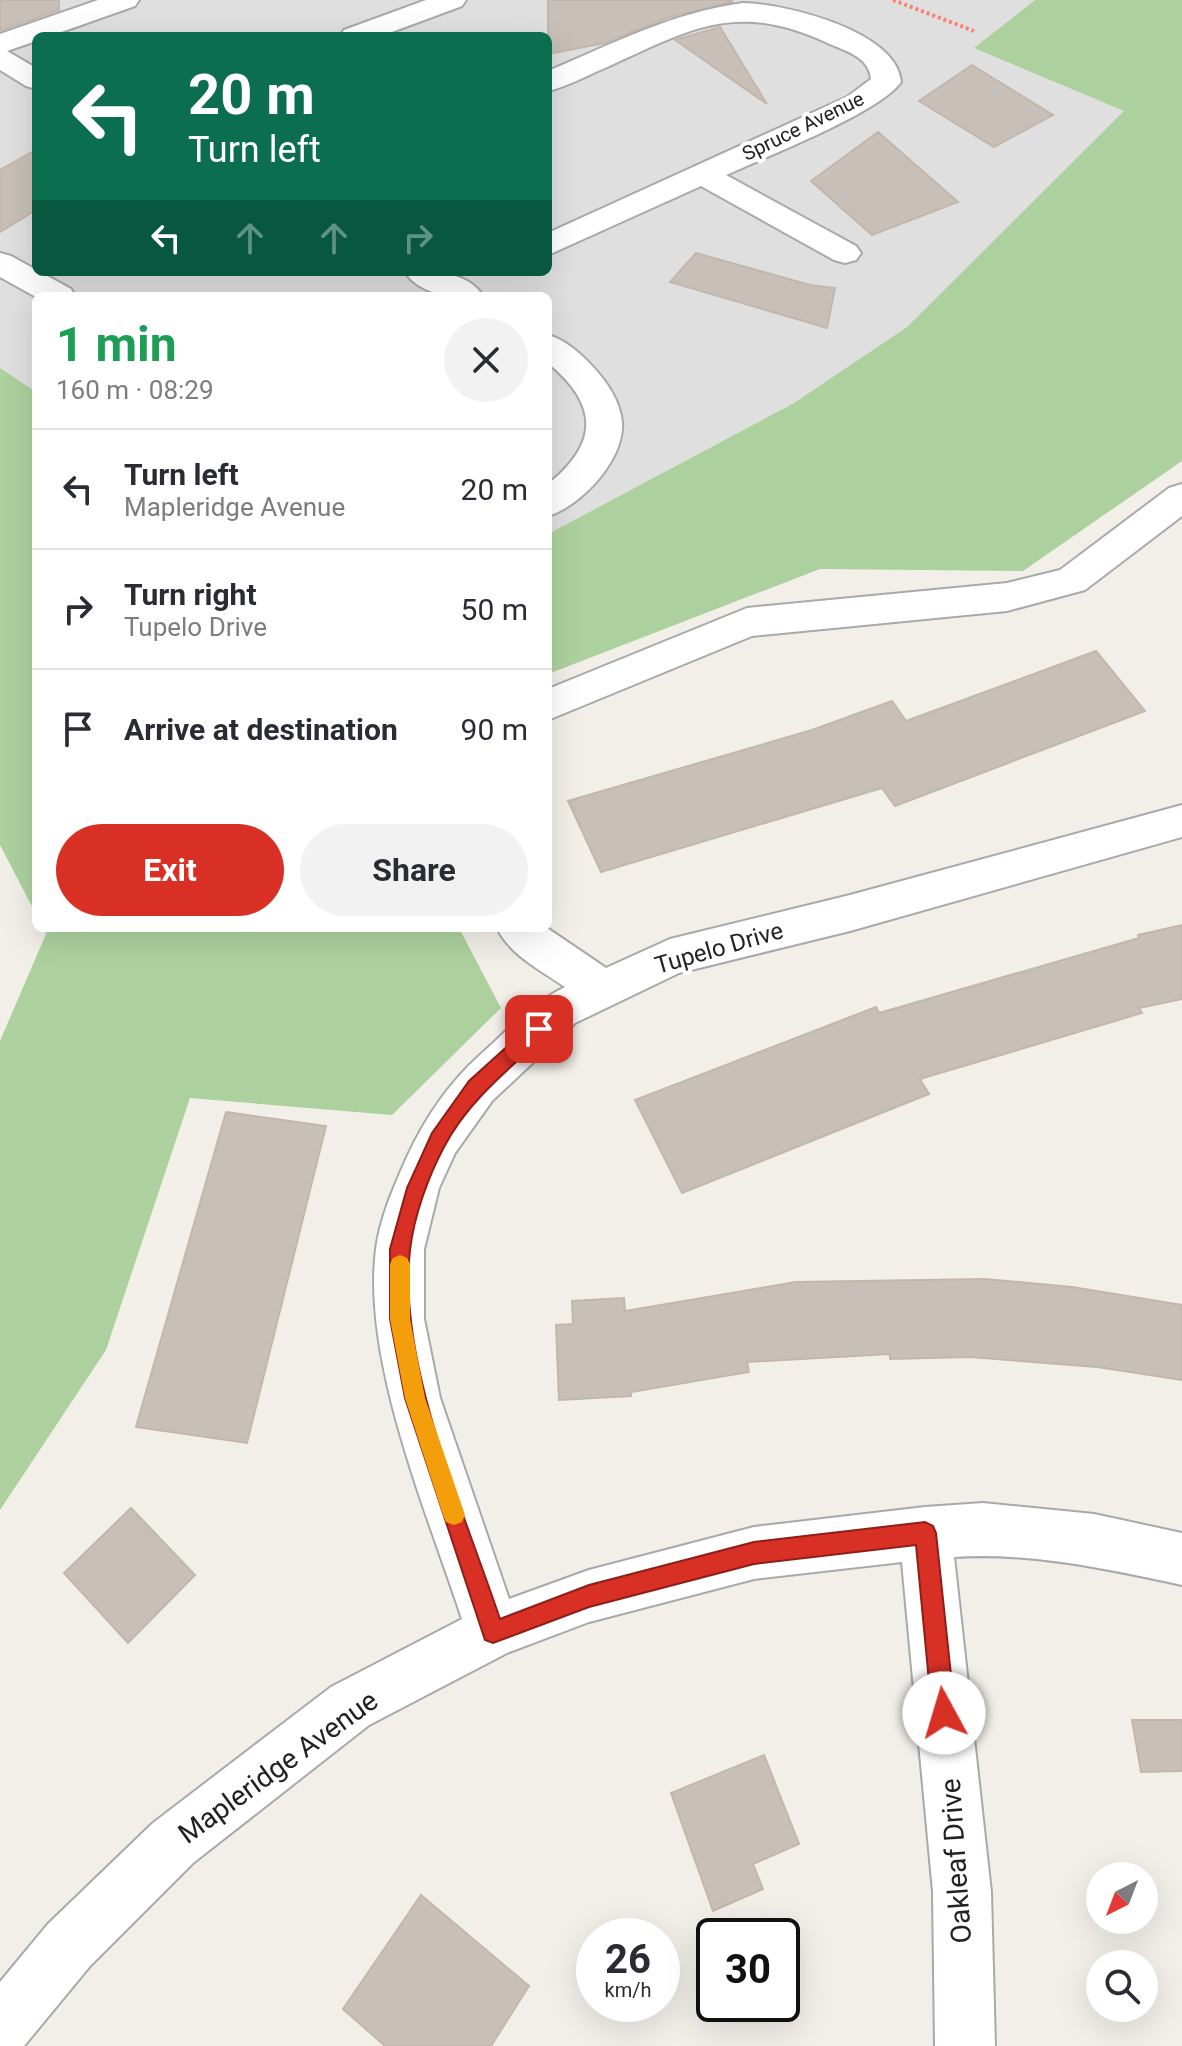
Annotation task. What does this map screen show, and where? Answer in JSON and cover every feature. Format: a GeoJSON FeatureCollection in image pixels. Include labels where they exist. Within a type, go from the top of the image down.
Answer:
{"type":"FeatureCollection","features":[{"type":"Feature","properties":{"kind":"street"},"geometry":{"type":"LineString","coordinates":[[34,32],[125,0]]}},
{"type":"Feature","properties":{"kind":"street"},"geometry":{"type":"LineString","coordinates":[[365,32],[452,0]]}},
{"type":"Feature","properties":{"kind":"street","name":"Spruce Avenue"},"geometry":{"type":"LineString","coordinates":[[552,80],[688,24],[744,11],[771,15],[837,36],[881,61],[886,71],[886,82],[857,103],[552,243]]}},
{"type":"Feature","properties":{"kind":"street"},"geometry":{"type":"LineString","coordinates":[[0,44],[32,33]]}},
{"type":"Feature","properties":{"kind":"street"},"geometry":{"type":"LineString","coordinates":[[0,58],[32,78]]}},
{"type":"Feature","properties":{"kind":"street"},"geometry":{"type":"LineString","coordinates":[[703,175],[845,253]]}},
{"type":"Feature","properties":{"kind":"street"},"geometry":{"type":"LineString","coordinates":[[0,263],[52,292]]}},
{"type":"Feature","properties":{"kind":"street"},"geometry":{"type":"LineString","coordinates":[[429,276],[460,292],[482,276]]}},
{"type":"Feature","properties":{"kind":"street"},"geometry":{"type":"LineString","coordinates":[[552,349],[586,379],[598,395],[607,425],[600,452],[582,476],[552,500]]}},
{"type":"Feature","properties":{"kind":"street"},"geometry":{"type":"LineString","coordinates":[[552,703],[747,622],[1007,597],[1072,580],[1182,497]]}},
{"type":"Feature","properties":{"kind":"street","name":"Tupelo Drive"},"geometry":{"type":"LineString","coordinates":[[493,1632],[415,1398],[400,1319],[400,1249],[416,1188],[438,1139],[476,1087],[560,1010],[670,957],[850,913],[1182,821]]}},
{"type":"Feature","properties":{"kind":"street"},"geometry":{"type":"LineString","coordinates":[[522,932],[538,946],[603,989]]}},
{"type":"Feature","properties":{"kind":"street","name":"Mapleridge Avenue"},"geometry":{"type":"LineString","coordinates":[[0,2029],[69,1945],[173,1843],[350,1706],[493,1632],[589,1596],[754,1553],[925,1533],[983,1529],[1078,1538],[1182,1559]]}},
{"type":"Feature","properties":{"kind":"street","name":"Oakleaf Drive"},"geometry":{"type":"LineString","coordinates":[[925,1533],[962,1892],[965,2046]]}},
{"type":"Feature","properties":{"kind":"path"},"geometry":{"type":"LineString","coordinates":[[893,0],[974,31]]}},
{"type":"Feature","properties":{"kind":"shaded area"},"geometry":{"type":"Polygon","coordinates":[[[0,0],[1035,0],[975,48],[1125,111],[907,327],[794,403],[552,532],[552,292],[32,292],[32,389],[0,368],[0,0]]]}},
{"type":"Feature","properties":{"kind":"green space"},"geometry":{"type":"Polygon","coordinates":[[[1035,0],[1182,0],[1182,461],[1023,571],[820,569],[552,672],[552,532],[794,403],[907,327],[1124,111],[974,48],[1035,0]]]}},
{"type":"Feature","properties":{"kind":"green space"},"geometry":{"type":"Polygon","coordinates":[[[0,368],[32,389],[32,906],[0,845],[0,368]]]}},
{"type":"Feature","properties":{"kind":"green space"},"geometry":{"type":"Polygon","coordinates":[[[461,932],[501,1008],[392,1115],[190,1098],[106,1350],[0,1510],[0,1041],[46,934],[461,932]]]}},
{"type":"Feature","properties":{"kind":"building"},"geometry":{"type":"Polygon","coordinates":[[[0,0],[59,0],[59,10],[0,31],[0,0]]]}},
{"type":"Feature","properties":{"kind":"building"},"geometry":{"type":"Polygon","coordinates":[[[548,0],[732,0],[667,18],[605,43],[552,53],[552,32],[548,32],[548,0]]]}},
{"type":"Feature","properties":{"kind":"building"},"geometry":{"type":"Polygon","coordinates":[[[720,27],[767,104],[675,40],[720,27]]]}},
{"type":"Feature","properties":{"kind":"building"},"geometry":{"type":"Polygon","coordinates":[[[972,65],[1053,115],[994,147],[919,101],[972,65]]]}},
{"type":"Feature","properties":{"kind":"building"},"geometry":{"type":"Polygon","coordinates":[[[878,132],[958,202],[872,235],[811,181],[878,132]]]}},
{"type":"Feature","properties":{"kind":"building"},"geometry":{"type":"Polygon","coordinates":[[[32,152],[32,212],[0,232],[0,170],[32,152]]]}},
{"type":"Feature","properties":{"kind":"building"},"geometry":{"type":"Polygon","coordinates":[[[696,253],[810,285],[835,288],[827,328],[670,282],[696,253]]]}},
{"type":"Feature","properties":{"kind":"building"},"geometry":{"type":"Polygon","coordinates":[[[1096,651],[1145,711],[895,806],[882,788],[601,872],[568,801],[812,730],[892,701],[906,721],[1096,651]]]}},
{"type":"Feature","properties":{"kind":"building"},"geometry":{"type":"Polygon","coordinates":[[[1182,925],[1182,999],[1139,1008],[1142,1013],[920,1079],[929,1094],[682,1193],[635,1100],[876,1007],[879,1013],[1139,938],[1138,935],[1182,925]]]}},
{"type":"Feature","properties":{"kind":"building"},"geometry":{"type":"Polygon","coordinates":[[[226,1112],[326,1126],[247,1443],[136,1427],[226,1112]]]}},
{"type":"Feature","properties":{"kind":"building"},"geometry":{"type":"Polygon","coordinates":[[[985,1279],[1072,1287],[1182,1305],[1182,1380],[1097,1367],[970,1357],[890,1359],[890,1354],[747,1362],[749,1372],[631,1392],[631,1396],[559,1400],[556,1325],[573,1324],[572,1301],[624,1298],[625,1311],[796,1282],[985,1279]]]}},
{"type":"Feature","properties":{"kind":"building"},"geometry":{"type":"Polygon","coordinates":[[[131,1508],[195,1575],[128,1643],[64,1573],[131,1508]]]}},
{"type":"Feature","properties":{"kind":"building"},"geometry":{"type":"Polygon","coordinates":[[[1132,1720],[1182,1720],[1182,1771],[1141,1772],[1132,1720]]]}},
{"type":"Feature","properties":{"kind":"building"},"geometry":{"type":"Polygon","coordinates":[[[764,1755],[799,1844],[753,1864],[763,1889],[713,1911],[671,1793],[764,1755]]]}},
{"type":"Feature","properties":{"kind":"building"},"geometry":{"type":"Polygon","coordinates":[[[421,1895],[529,1986],[491,2046],[385,2046],[343,2009],[421,1895]]]}},
{"type":"Feature","properties":{"kind":"slow traffic"},"geometry":{"type":"LineString","coordinates":[[400,1264],[400,1319],[415,1398],[454,1515]]}},
{"type":"Feature","properties":{"kind":"route"},"geometry":{"type":"LineString","coordinates":[[539,1029],[476,1087],[438,1139],[416,1188],[400,1249],[400,1319],[415,1398],[493,1632],[589,1596],[754,1553],[925,1533],[944,1713]]}}]}
